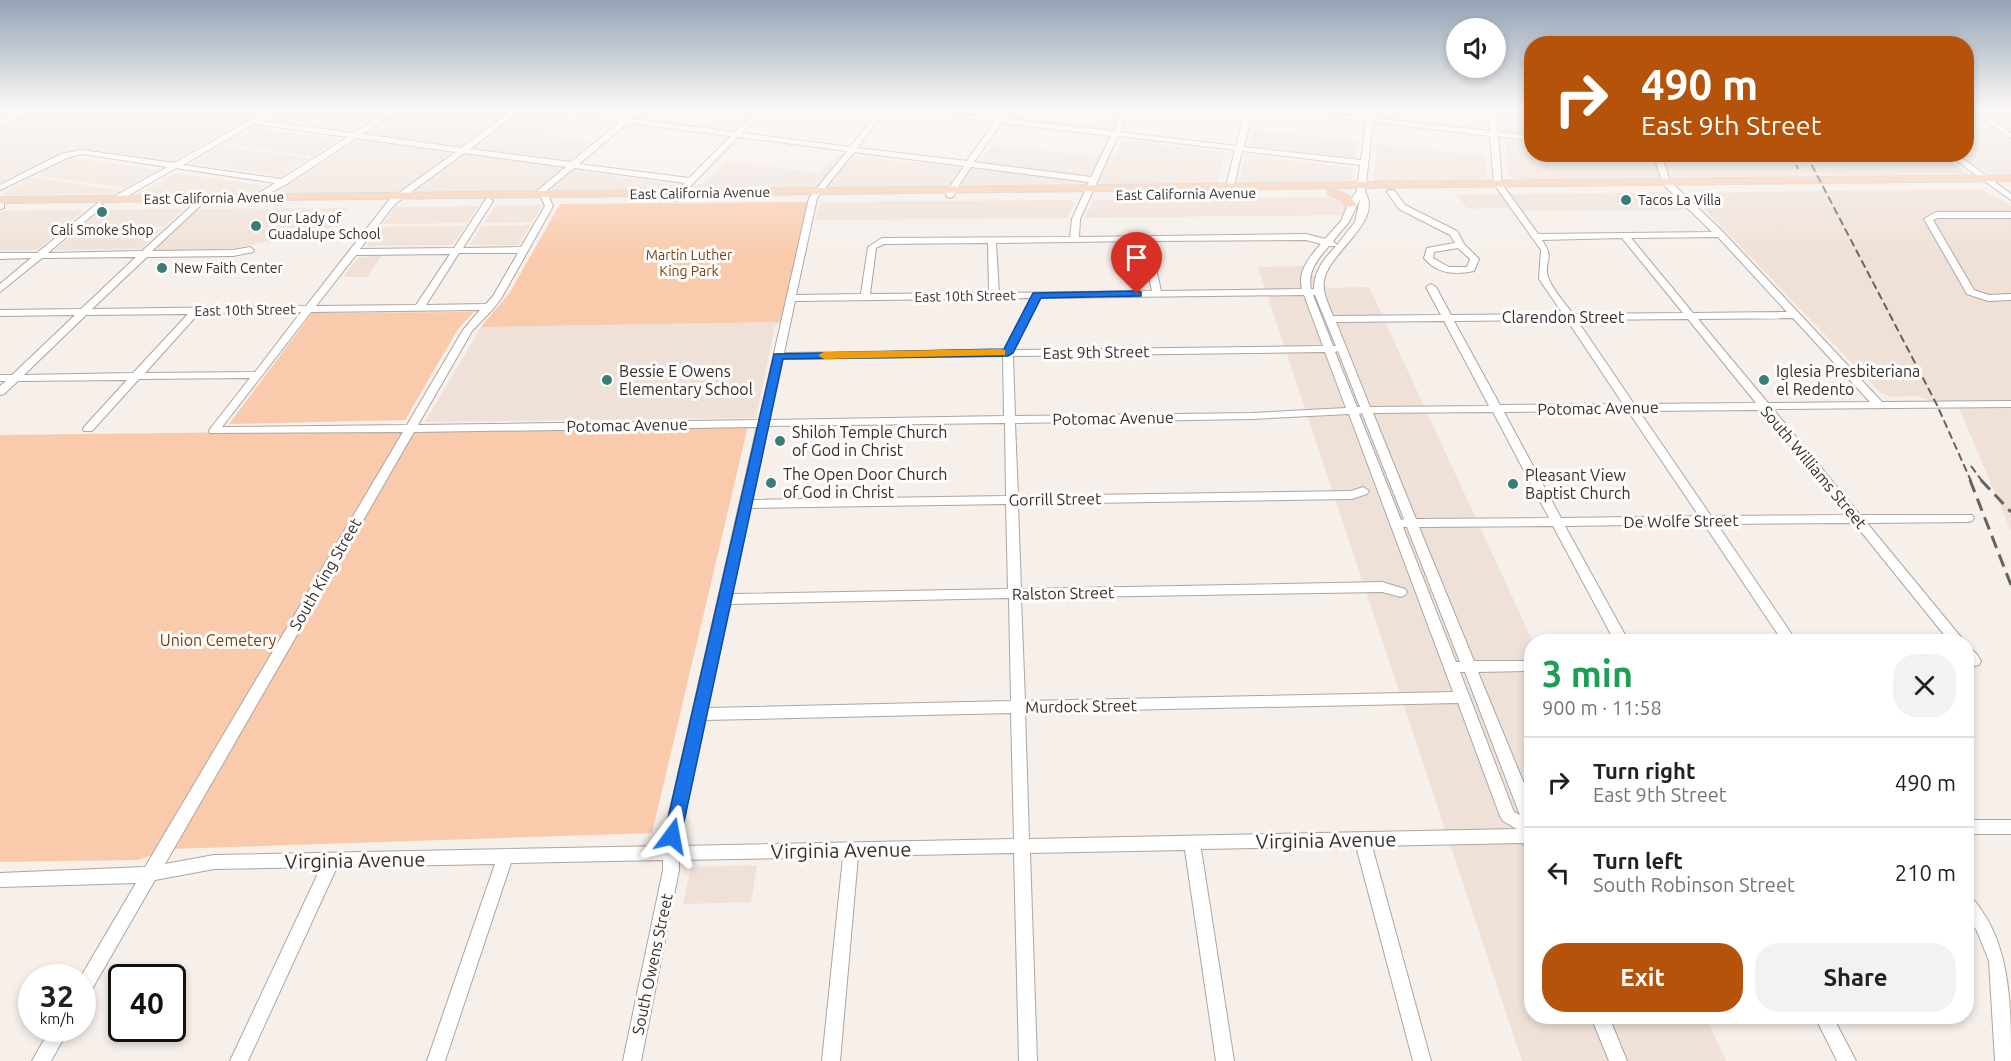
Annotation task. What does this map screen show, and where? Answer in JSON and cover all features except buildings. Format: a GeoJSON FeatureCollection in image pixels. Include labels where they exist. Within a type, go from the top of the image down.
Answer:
{"type":"FeatureCollection","features":[{"type":"Feature","properties":{"kind":"main road","name":"East California Avenue"},"geometry":{"type":"LineString","coordinates":[[1228,191],[1987,181],[2011,178]]}},
{"type":"Feature","properties":{"kind":"main road","name":"East California Avenue"},"geometry":{"type":"LineString","coordinates":[[1987,181],[2011,184]]}},
{"type":"Feature","properties":{"kind":"main road","name":"East California Avenue"},"geometry":{"type":"LineString","coordinates":[[0,206],[116,199],[951,194],[1091,188],[1332,192],[1361,189],[1391,192],[1500,187]]}},
{"type":"Feature","properties":{"kind":"main road"},"geometry":{"type":"LineString","coordinates":[[1332,192],[1346,198],[1352,205]]}},
{"type":"Feature","properties":{"kind":"main road"},"geometry":{"type":"LineString","coordinates":[[197,204],[245,198]]}},
{"type":"Feature","properties":{"kind":"main road","name":"East California Avenue"},"geometry":{"type":"LineString","coordinates":[[0,200],[99,205],[396,199],[489,201],[545,198]]}},
{"type":"Feature","properties":{"kind":"street"},"geometry":{"type":"LineString","coordinates":[[0,188],[60,159]]}},
{"type":"Feature","properties":{"kind":"street"},"geometry":{"type":"LineString","coordinates":[[126,159],[284,182]]}},
{"type":"Feature","properties":{"kind":"street"},"geometry":{"type":"LineString","coordinates":[[116,199],[190,159]]}},
{"type":"Feature","properties":{"kind":"street"},"geometry":{"type":"LineString","coordinates":[[257,198],[321,159]]}},
{"type":"Feature","properties":{"kind":"street"},"geometry":{"type":"LineString","coordinates":[[0,378],[256,375],[396,199],[451,159]]}},
{"type":"Feature","properties":{"kind":"street"},"geometry":{"type":"LineString","coordinates":[[526,159],[690,181]]}},
{"type":"Feature","properties":{"kind":"street"},"geometry":{"type":"LineString","coordinates":[[545,198],[543,190],[582,159]]}},
{"type":"Feature","properties":{"kind":"street"},"geometry":{"type":"LineString","coordinates":[[675,196],[712,159]]}},
{"type":"Feature","properties":{"kind":"street"},"geometry":{"type":"LineString","coordinates":[[814,195],[843,159]]}},
{"type":"Feature","properties":{"kind":"street"},"geometry":{"type":"LineString","coordinates":[[926,159],[970,164],[1091,188]]}},
{"type":"Feature","properties":{"kind":"street"},"geometry":{"type":"LineString","coordinates":[[951,194],[973,159]]}},
{"type":"Feature","properties":{"kind":"street"},"geometry":{"type":"LineString","coordinates":[[1074,239],[1074,223],[1105,159]]}},
{"type":"Feature","properties":{"kind":"street"},"geometry":{"type":"LineString","coordinates":[[1228,191],[1236,159]]}},
{"type":"Feature","properties":{"kind":"street"},"geometry":{"type":"LineString","coordinates":[[1324,159],[1364,163]]}},
{"type":"Feature","properties":{"kind":"street"},"geometry":{"type":"LineString","coordinates":[[1365,159],[1361,189],[1347,219],[1309,265],[1305,279],[1307,292],[1508,816],[1524,832]]}},
{"type":"Feature","properties":{"kind":"street"},"geometry":{"type":"LineString","coordinates":[[1497,159],[1500,187],[1537,237],[1546,255],[1542,268],[1544,279],[1785,634]]}},
{"type":"Feature","properties":{"kind":"street"},"geometry":{"type":"LineString","coordinates":[[1660,162],[1669,185],[1720,234],[1879,405]]}},
{"type":"Feature","properties":{"kind":"street"},"geometry":{"type":"LineString","coordinates":[[1962,162],[2011,198]]}},
{"type":"Feature","properties":{"kind":"street"},"geometry":{"type":"LineString","coordinates":[[1361,189],[1364,198],[1358,224],[1324,269],[1319,292],[1524,804]]}},
{"type":"Feature","properties":{"kind":"street"},"geometry":{"type":"LineString","coordinates":[[1391,192],[1406,211],[1454,233],[1460,245],[1475,259],[1474,266],[1469,270],[1446,269],[1435,265],[1428,258],[1428,252],[1435,248],[1460,245]]}},
{"type":"Feature","properties":{"kind":"street","name":"South Owens Street"},"geometry":{"type":"LineString","coordinates":[[632,1061],[671,870],[672,836],[701,714],[814,195]]}},
{"type":"Feature","properties":{"kind":"street","name":"South King Street"},"geometry":{"type":"LineString","coordinates":[[96,966],[468,330],[490,307],[524,250],[549,206],[545,198]]}},
{"type":"Feature","properties":{"kind":"street"},"geometry":{"type":"LineString","coordinates":[[418,308],[489,201]]}},
{"type":"Feature","properties":{"kind":"street"},"geometry":{"type":"LineString","coordinates":[[0,392],[197,204]]}},
{"type":"Feature","properties":{"kind":"street"},"geometry":{"type":"LineString","coordinates":[[0,289],[99,205]]}},
{"type":"Feature","properties":{"kind":"street"},"geometry":{"type":"LineString","coordinates":[[2011,215],[1936,215],[1928,219],[1970,292],[1988,298],[2011,297]]}},
{"type":"Feature","properties":{"kind":"street"},"geometry":{"type":"LineString","coordinates":[[1537,237],[1720,234]]}},
{"type":"Feature","properties":{"kind":"street","name":"South Williams Street"},"geometry":{"type":"LineString","coordinates":[[1625,236],[1951,634]]}},
{"type":"Feature","properties":{"kind":"street"},"geometry":{"type":"LineString","coordinates":[[865,297],[872,247],[885,241],[1306,237],[1340,246]]}},
{"type":"Feature","properties":{"kind":"street"},"geometry":{"type":"LineString","coordinates":[[1145,238],[1158,294]]}},
{"type":"Feature","properties":{"kind":"street"},"geometry":{"type":"LineString","coordinates":[[992,240],[994,296]]}},
{"type":"Feature","properties":{"kind":"street"},"geometry":{"type":"LineString","coordinates":[[0,256],[233,253],[250,250]]}},
{"type":"Feature","properties":{"kind":"street"},"geometry":{"type":"LineString","coordinates":[[352,252],[524,250]]}},
{"type":"Feature","properties":{"kind":"street"},"geometry":{"type":"LineString","coordinates":[[1431,287],[1618,634]]}},
{"type":"Feature","properties":{"kind":"street","name":"East 10th Street"},"geometry":{"type":"LineString","coordinates":[[791,298],[1319,292]]}},
{"type":"Feature","properties":{"kind":"street"},"geometry":{"type":"LineString","coordinates":[[1028,1061],[1008,353],[1037,295]]}},
{"type":"Feature","properties":{"kind":"street","name":"East 10th Street"},"geometry":{"type":"LineString","coordinates":[[0,313],[490,307]]}},
{"type":"Feature","properties":{"kind":"street"},"geometry":{"type":"LineString","coordinates":[[88,429],[196,310]]}},
{"type":"Feature","properties":{"kind":"street","name":"Clarendon Street"},"geometry":{"type":"LineString","coordinates":[[1330,319],[1796,315]]}},
{"type":"Feature","properties":{"kind":"street","name":"East 9th Street"},"geometry":{"type":"LineString","coordinates":[[778,356],[1342,349]]}},
{"type":"Feature","properties":{"kind":"street","name":"Potomac Avenue"},"geometry":{"type":"LineString","coordinates":[[256,375],[214,431],[1252,416],[1366,410],[2011,404]]}},
{"type":"Feature","properties":{"kind":"street","name":"Gorrill Street"},"geometry":{"type":"LineString","coordinates":[[746,504],[1352,495],[1363,491]]}},
{"type":"Feature","properties":{"kind":"street","name":"De Wolfe Street"},"geometry":{"type":"LineString","coordinates":[[1395,524],[1968,518]]}},
{"type":"Feature","properties":{"kind":"street","name":"Ralston Street"},"geometry":{"type":"LineString","coordinates":[[725,599],[1382,587],[1401,592]]}},
{"type":"Feature","properties":{"kind":"street"},"geometry":{"type":"LineString","coordinates":[[1450,667],[1524,666]]}},
{"type":"Feature","properties":{"kind":"street","name":"Murdock Street"},"geometry":{"type":"LineString","coordinates":[[701,714],[1462,697]]}},
{"type":"Feature","properties":{"kind":"street"},"geometry":{"type":"LineString","coordinates":[[1974,827],[2011,827]]}},
{"type":"Feature","properties":{"kind":"street","name":"Virginia Avenue"},"geometry":{"type":"LineString","coordinates":[[0,880],[135,876],[214,862],[1524,836]]}},
{"type":"Feature","properties":{"kind":"street"},"geometry":{"type":"LineString","coordinates":[[1362,840],[1422,1061]]}},
{"type":"Feature","properties":{"kind":"street"},"geometry":{"type":"LineString","coordinates":[[1192,843],[1225,1061]]}},
{"type":"Feature","properties":{"kind":"street"},"geometry":{"type":"LineString","coordinates":[[831,1061],[850,850]]}},
{"type":"Feature","properties":{"kind":"street"},"geometry":{"type":"LineString","coordinates":[[436,1061],[506,857]]}},
{"type":"Feature","properties":{"kind":"street"},"geometry":{"type":"LineString","coordinates":[[239,1061],[332,861]]}},
{"type":"Feature","properties":{"kind":"street"},"geometry":{"type":"LineString","coordinates":[[1974,913],[1983,926],[1997,961],[2004,1061]]}},
{"type":"Feature","properties":{"kind":"street"},"geometry":{"type":"LineString","coordinates":[[1603,1024],[1618,1061]]}},
{"type":"Feature","properties":{"kind":"street"},"geometry":{"type":"LineString","coordinates":[[1828,1024],[1847,1061]]}},
{"type":"Feature","properties":{"kind":"street"},"geometry":{"type":"LineString","coordinates":[[41,1061],[52,1042]]}},
{"type":"Feature","properties":{"kind":"shaded area"},"geometry":{"type":"Polygon","coordinates":[[[0,159],[63,159],[0,186],[0,159]]]}},
{"type":"Feature","properties":{"kind":"shaded area"},"geometry":{"type":"Polygon","coordinates":[[[68,159],[158,170],[125,188],[37,175],[68,159]]]}},
{"type":"Feature","properties":{"kind":"shaded area"},"geometry":{"type":"Polygon","coordinates":[[[140,159],[178,159],[170,163],[140,159]]]}},
{"type":"Feature","properties":{"kind":"shaded area"},"geometry":{"type":"Polygon","coordinates":[[[200,159],[308,159],[281,176],[192,163],[200,159]]]}},
{"type":"Feature","properties":{"kind":"shaded area"},"geometry":{"type":"Polygon","coordinates":[[[329,159],[573,159],[561,169],[675,184],[703,184],[726,161],[819,173],[833,159],[879,159],[975,169],[983,159],[1223,159],[1216,183],[277,193],[329,159]]]}},
{"type":"Feature","properties":{"kind":"shaded area"},"geometry":{"type":"Polygon","coordinates":[[[1245,159],[1275,159],[1353,168],[1351,182],[1238,183],[1245,159]]]}},
{"type":"Feature","properties":{"kind":"shaded area"},"geometry":{"type":"Polygon","coordinates":[[[1376,159],[1485,159],[1487,181],[1374,182],[1376,159]]]}},
{"type":"Feature","properties":{"kind":"shaded area"},"geometry":{"type":"Polygon","coordinates":[[[1507,159],[1524,159],[1524,162],[1953,162],[1969,174],[1514,179],[1509,176],[1507,159]]]}},
{"type":"Feature","properties":{"kind":"shaded area"},"geometry":{"type":"Polygon","coordinates":[[[1974,159],[2011,159],[2011,173],[1987,172],[1970,162],[1974,162],[1974,159]]]}},
{"type":"Feature","properties":{"kind":"shaded area"},"geometry":{"type":"Polygon","coordinates":[[[175,173],[265,186],[253,194],[138,194],[175,173]]]}},
{"type":"Feature","properties":{"kind":"shaded area"},"geometry":{"type":"Polygon","coordinates":[[[32,177],[121,191],[115,194],[0,195],[32,177]]]}},
{"type":"Feature","properties":{"kind":"shaded area"},"geometry":{"type":"Polygon","coordinates":[[[1980,189],[2011,205],[2011,531],[1960,410],[1917,396],[1892,397],[1881,393],[1689,193],[1980,189]]]}},
{"type":"Feature","properties":{"kind":"shaded area"},"geometry":{"type":"Polygon","coordinates":[[[1668,192],[1689,210],[1467,209],[1458,195],[1668,192]]]}},
{"type":"Feature","properties":{"kind":"shaded area"},"geometry":{"type":"Polygon","coordinates":[[[1331,197],[1347,204],[1342,215],[1085,218],[1093,201],[1097,200],[1331,197]]]}},
{"type":"Feature","properties":{"kind":"shaded area"},"geometry":{"type":"Polygon","coordinates":[[[1069,200],[1075,203],[1067,218],[816,220],[819,205],[825,202],[1069,200]]]}},
{"type":"Feature","properties":{"kind":"shaded area"},"geometry":{"type":"Polygon","coordinates":[[[542,205],[532,222],[484,223],[495,206],[542,205]]]}},
{"type":"Feature","properties":{"kind":"shaded area"},"geometry":{"type":"Polygon","coordinates":[[[478,206],[467,223],[383,224],[396,207],[478,206]]]}},
{"type":"Feature","properties":{"kind":"shaded area","name":"Our Lady of Guadalupe School"},"geometry":{"type":"Polygon","coordinates":[[[348,208],[320,241],[263,242],[227,250],[153,250],[195,210],[348,208]]]}},
{"type":"Feature","properties":{"kind":"shaded area"},"geometry":{"type":"Polygon","coordinates":[[[183,209],[165,226],[81,227],[101,210],[183,209]]]}},
{"type":"Feature","properties":{"kind":"shaded area"},"geometry":{"type":"Polygon","coordinates":[[[84,210],[37,250],[0,251],[0,213],[3,211],[84,210]]]}},
{"type":"Feature","properties":{"kind":"shaded area"},"geometry":{"type":"Polygon","coordinates":[[[530,225],[519,245],[469,245],[482,226],[530,225]]]}},
{"type":"Feature","properties":{"kind":"shaded area"},"geometry":{"type":"Polygon","coordinates":[[[465,226],[452,245],[366,246],[381,227],[465,226]]]}},
{"type":"Feature","properties":{"kind":"shaded area"},"geometry":{"type":"Polygon","coordinates":[[[162,229],[141,249],[55,250],[78,230],[162,229]]]}},
{"type":"Feature","properties":{"kind":"shaded area"},"geometry":{"type":"Polygon","coordinates":[[[382,255],[367,277],[343,277],[358,258],[382,255]]]}},
{"type":"Feature","properties":{"kind":"shaded area"},"geometry":{"type":"Polygon","coordinates":[[[1303,266],[1328,288],[1369,287],[1529,634],[1524,634],[1524,1024],[1709,1024],[1726,1061],[1522,1061],[1258,267],[1303,266]]]}},
{"type":"Feature","properties":{"kind":"shaded area","name":"Bessie E Owens Elementary School"},"geometry":{"type":"Polygon","coordinates":[[[780,322],[775,326],[756,418],[425,422],[481,327],[780,322]]]}},
{"type":"Feature","properties":{"kind":"shaded area"},"geometry":{"type":"Polygon","coordinates":[[[757,865],[751,902],[683,904],[691,867],[757,865]]]}},
{"type":"Feature","properties":{"kind":"green space","name":"Martin Luther King Park"},"geometry":{"type":"Polygon","coordinates":[[[808,202],[781,322],[481,327],[510,292],[560,204],[808,202]]]}},
{"type":"Feature","properties":{"kind":"green space"},"geometry":{"type":"Polygon","coordinates":[[[474,312],[458,329],[405,420],[229,424],[312,313],[474,312]]]}},
{"type":"Feature","properties":{"kind":"green space","name":"Union Cemetery"},"geometry":{"type":"Polygon","coordinates":[[[748,426],[652,833],[170,849],[138,860],[0,862],[0,435],[748,426]]]}},
{"type":"Feature","properties":{"kind":"railway"},"geometry":{"type":"LineString","coordinates":[[1795,162],[1798,169]]}},
{"type":"Feature","properties":{"kind":"railway"},"geometry":{"type":"LineString","coordinates":[[1810,162],[1937,405],[1971,481]]}},
{"type":"Feature","properties":{"kind":"railway"},"geometry":{"type":"LineString","coordinates":[[1971,466],[1982,481]]}},
{"type":"Feature","properties":{"kind":"railway"},"geometry":{"type":"LineString","coordinates":[[1970,480],[2011,585]]}},
{"type":"Feature","properties":{"kind":"railway"},"geometry":{"type":"LineString","coordinates":[[1981,480],[2011,512]]}},
{"type":"Feature","properties":{"kind":"slow traffic"},"geometry":{"type":"LineString","coordinates":[[824,355],[1001,353]]}},
{"type":"Feature","properties":{"kind":"place","name":"Tacos La Villa"},"geometry":{"type":"Point","coordinates":[1626,200]}},
{"type":"Feature","properties":{"kind":"place","name":"Cali Smoke Shop"},"geometry":{"type":"Point","coordinates":[102,212]}},
{"type":"Feature","properties":{"kind":"place","name":"Our Lady of Guadalupe School"},"geometry":{"type":"Point","coordinates":[256,226]}},
{"type":"Feature","properties":{"kind":"place","name":"New Faith Center"},"geometry":{"type":"Point","coordinates":[162,268]}},
{"type":"Feature","properties":{"kind":"place","name":"Bessie E Owens Elementary School"},"geometry":{"type":"Point","coordinates":[607,380]}},
{"type":"Feature","properties":{"kind":"place","name":"Iglesia Presbiteriana el Redento"},"geometry":{"type":"Point","coordinates":[1764,380]}},
{"type":"Feature","properties":{"kind":"place","name":"Shiloh Temple Church of God in Christ"},"geometry":{"type":"Point","coordinates":[780,441]}},
{"type":"Feature","properties":{"kind":"place","name":"The Open Door Church of God in Christ"},"geometry":{"type":"Point","coordinates":[771,483]}},
{"type":"Feature","properties":{"kind":"place","name":"Pleasant View Baptist Church"},"geometry":{"type":"Point","coordinates":[1513,484]}},
{"type":"Feature","properties":{"kind":"route"},"geometry":{"type":"LineString","coordinates":[[672,836],[701,714],[778,356],[1008,353],[1037,295],[1137,294]]}}]}
